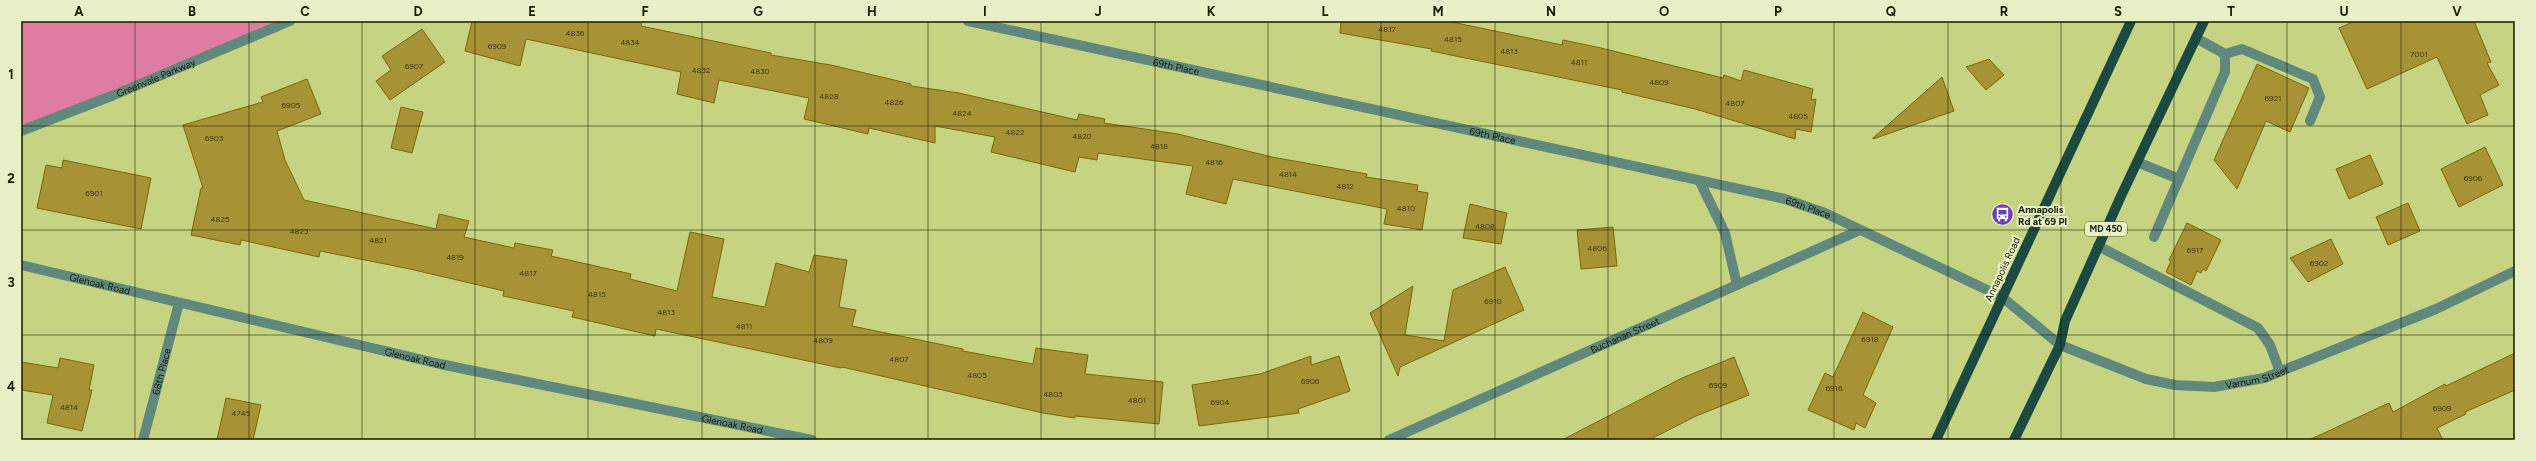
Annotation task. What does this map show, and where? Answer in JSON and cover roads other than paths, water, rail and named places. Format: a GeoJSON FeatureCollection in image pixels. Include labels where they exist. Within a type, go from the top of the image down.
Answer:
{"type":"FeatureCollection","features":[{"type":"Feature","properties":{"kind":"main road","name":"Annapolis Road"},"geometry":{"type":"LineString","coordinates":[[1936,440],[2131,21]]}},
{"type":"Feature","properties":{"kind":"main road","name":"MD 450"},"geometry":{"type":"LineString","coordinates":[[2014,440],[2060,345],[2065,321],[2098,246],[2204,21]]}},
{"type":"Feature","properties":{"kind":"street","name":"Greenvale Parkway"},"geometry":{"type":"LineString","coordinates":[[21,131],[114,95],[290,21]]}},
{"type":"Feature","properties":{"kind":"street","name":"69th Place"},"geometry":{"type":"LineString","coordinates":[[968,21],[1274,89],[1549,146],[1700,182],[1785,199],[1825,213],[2002,297]]}},
{"type":"Feature","properties":{"kind":"street"},"geometry":{"type":"LineString","coordinates":[[2196,38],[2225,54],[2242,49],[2313,79],[2320,97],[2310,120]]}},
{"type":"Feature","properties":{"kind":"street"},"geometry":{"type":"LineString","coordinates":[[2154,237],[2225,72],[2225,54]]}},
{"type":"Feature","properties":{"kind":"street"},"geometry":{"type":"LineString","coordinates":[[2137,162],[2179,179]]}},
{"type":"Feature","properties":{"kind":"street"},"geometry":{"type":"LineString","coordinates":[[1700,182],[1725,233],[1737,285]]}},
{"type":"Feature","properties":{"kind":"street","name":"Buchanan Street"},"geometry":{"type":"LineString","coordinates":[[1389,440],[1860,230]]}},
{"type":"Feature","properties":{"kind":"street"},"geometry":{"type":"LineString","coordinates":[[2098,246],[2258,328],[2270,345],[2280,372]]}},
{"type":"Feature","properties":{"kind":"street","name":"Glenoak Road"},"geometry":{"type":"LineString","coordinates":[[21,265],[440,364],[812,440]]}},
{"type":"Feature","properties":{"kind":"street","name":"Varnum Street"},"geometry":{"type":"LineString","coordinates":[[2002,297],[2060,345],[2146,379],[2175,384],[2214,386],[2264,378],[2280,372],[2436,309],[2515,271]]}},
{"type":"Feature","properties":{"kind":"street","name":"68th Place"},"geometry":{"type":"LineString","coordinates":[[144,440],[179,303]]}},
{"type":"Feature","properties":{"kind":"place","name":"Annapolis Rd at 69 Pl"},"geometry":{"type":"Point","coordinates":[2002,215]}}]}
